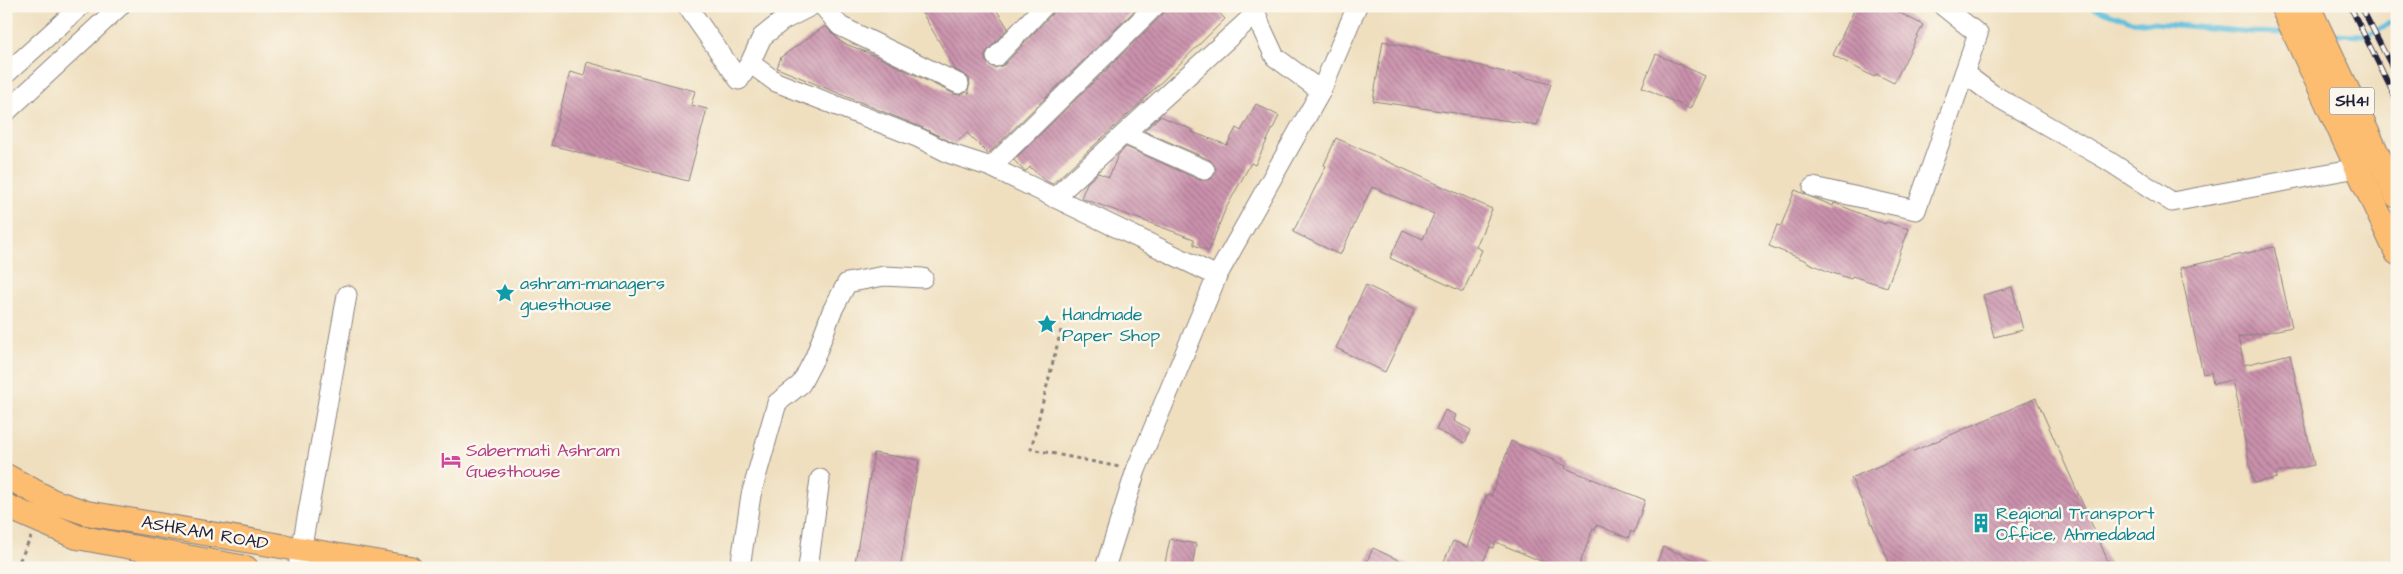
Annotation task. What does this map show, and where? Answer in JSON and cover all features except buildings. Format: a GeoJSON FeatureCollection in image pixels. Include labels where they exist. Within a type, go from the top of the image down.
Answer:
{"type":"FeatureCollection","features":[{"type":"Feature","properties":{"kind":"main road"},"geometry":{"type":"LineString","coordinates":[[2282,6],[2397,253]]}},
{"type":"Feature","properties":{"kind":"main road","name":"SH41"},"geometry":{"type":"LineString","coordinates":[[2308,6],[2397,196]]}},
{"type":"Feature","properties":{"kind":"main road","name":"ASHRAM ROAD"},"geometry":{"type":"LineString","coordinates":[[6,476],[52,501],[87,512],[300,558],[410,568]]}},
{"type":"Feature","properties":{"kind":"main road"},"geometry":{"type":"LineString","coordinates":[[40,522],[52,501]]}},
{"type":"Feature","properties":{"kind":"main road","name":"ASHRAM ROAD"},"geometry":{"type":"LineString","coordinates":[[6,506],[77,537],[246,568]]}},
{"type":"Feature","properties":{"kind":"street"},"geometry":{"type":"LineString","coordinates":[[6,74],[81,6]]}},
{"type":"Feature","properties":{"kind":"street"},"geometry":{"type":"LineString","coordinates":[[6,112],[120,6]]}},
{"type":"Feature","properties":{"kind":"street"},"geometry":{"type":"LineString","coordinates":[[686,6],[739,80],[750,63],[762,37],[782,21],[811,6]]}},
{"type":"Feature","properties":{"kind":"street"},"geometry":{"type":"LineString","coordinates":[[823,6],[840,26],[959,84]]}},
{"type":"Feature","properties":{"kind":"street"},"geometry":{"type":"LineString","coordinates":[[996,57],[1044,6]]}},
{"type":"Feature","properties":{"kind":"street"},"geometry":{"type":"LineString","coordinates":[[991,167],[1155,6]]}},
{"type":"Feature","properties":{"kind":"street"},"geometry":{"type":"LineString","coordinates":[[1105,568],[1136,470],[1217,276],[1321,91],[1357,6]]}},
{"type":"Feature","properties":{"kind":"street"},"geometry":{"type":"LineString","coordinates":[[1813,187],[1916,210],[1978,34],[1943,6]]}},
{"type":"Feature","properties":{"kind":"street"},"geometry":{"type":"LineString","coordinates":[[1054,198],[1255,9],[1275,57],[1321,91]]}},
{"type":"Feature","properties":{"kind":"street"},"geometry":{"type":"LineString","coordinates":[[750,63],[776,82],[919,138],[951,154],[991,167],[1217,276]]}},
{"type":"Feature","properties":{"kind":"street"},"geometry":{"type":"LineString","coordinates":[[1964,74],[1992,94],[2107,160],[2172,202],[2357,168]]}},
{"type":"Feature","properties":{"kind":"street"},"geometry":{"type":"LineString","coordinates":[[1124,134],[1205,170]]}},
{"type":"Feature","properties":{"kind":"street"},"geometry":{"type":"LineString","coordinates":[[740,568],[751,495],[777,403],[801,384],[816,358],[832,310],[847,283],[884,276],[923,278]]}},
{"type":"Feature","properties":{"kind":"street"},"geometry":{"type":"LineString","coordinates":[[300,558],[347,295]]}},
{"type":"Feature","properties":{"kind":"street"},"geometry":{"type":"LineString","coordinates":[[808,568],[820,480]]}},
{"type":"Feature","properties":{"kind":"path"},"geometry":{"type":"LineString","coordinates":[[1061,330],[1032,449],[1136,470]]}},
{"type":"Feature","properties":{"kind":"path"},"geometry":{"type":"LineString","coordinates":[[16,568],[40,522]]}},
{"type":"Feature","properties":{"kind":"waterway"},"geometry":{"type":"LineString","coordinates":[[2088,6],[2131,21],[2283,33]]}},
{"type":"Feature","properties":{"kind":"waterway"},"geometry":{"type":"LineString","coordinates":[[2332,34],[2367,35],[2397,20]]}},
{"type":"Feature","properties":{"kind":"railway"},"geometry":{"type":"LineString","coordinates":[[2350,6],[2397,101]]}},
{"type":"Feature","properties":{"kind":"railway"},"geometry":{"type":"LineString","coordinates":[[2361,6],[2397,77]]}},
{"type":"Feature","properties":{"kind":"place","name":"ashram-managers guesthouse"},"geometry":{"type":"Point","coordinates":[505,293]}},
{"type":"Feature","properties":{"kind":"place","name":"Handmade Paper Shop"},"geometry":{"type":"Point","coordinates":[1047,324]}},
{"type":"Feature","properties":{"kind":"place","name":"Sabermati Ashram Guesthouse"},"geometry":{"type":"Point","coordinates":[451,460]}},
{"type":"Feature","properties":{"kind":"place","name":"Regional Transport Office, Ahmedabad"},"geometry":{"type":"Point","coordinates":[1981,523]}}]}
